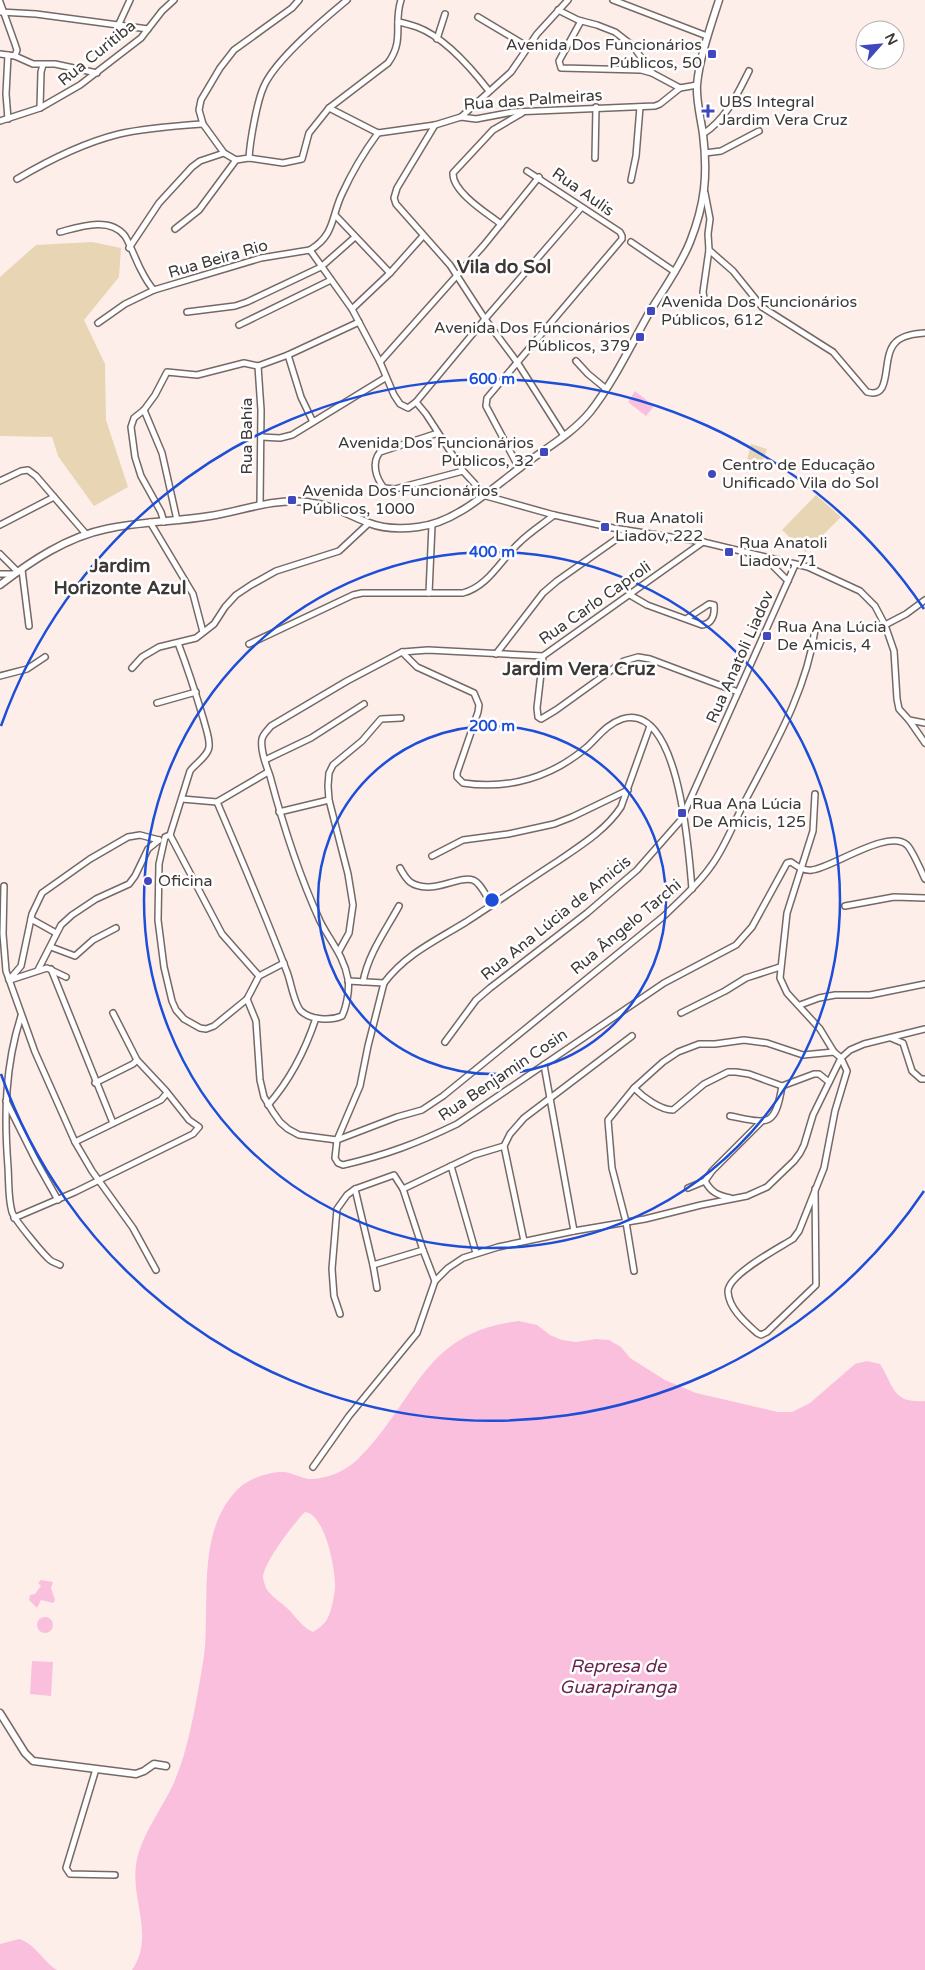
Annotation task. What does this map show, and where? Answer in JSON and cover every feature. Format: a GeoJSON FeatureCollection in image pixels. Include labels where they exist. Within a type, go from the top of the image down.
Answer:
{"type":"FeatureCollection","features":[{"type":"Feature","properties":{"kind":"street"},"geometry":{"type":"LineString","coordinates":[[118,26],[130,0]]}},
{"type":"Feature","properties":{"kind":"street"},"geometry":{"type":"LineString","coordinates":[[148,29],[162,11],[174,0]]}},
{"type":"Feature","properties":{"kind":"street"},"geometry":{"type":"LineString","coordinates":[[299,0],[292,8],[234,50],[220,68],[201,100],[199,110],[203,124],[224,153],[236,160],[248,158],[283,163],[302,159],[309,133],[329,108],[388,63],[398,45],[398,10],[401,0]]}},
{"type":"Feature","properties":{"kind":"street"},"geometry":{"type":"LineString","coordinates":[[248,158],[258,105],[264,86],[274,70],[297,45],[347,0]]}},
{"type":"Feature","properties":{"kind":"street"},"geometry":{"type":"LineString","coordinates":[[461,117],[511,72],[537,34],[568,0]]}},
{"type":"Feature","properties":{"kind":"street"},"geometry":{"type":"LineString","coordinates":[[614,0],[708,36]]}},
{"type":"Feature","properties":{"kind":"street"},"geometry":{"type":"LineString","coordinates":[[705,304],[703,292],[709,250],[708,234],[710,219],[705,193],[705,153],[697,86],[708,36],[719,0]]}},
{"type":"Feature","properties":{"kind":"street"},"geometry":{"type":"LineString","coordinates":[[0,2],[1,12],[17,50],[15,56]]}},
{"type":"Feature","properties":{"kind":"street"},"geometry":{"type":"LineString","coordinates":[[558,10],[581,21],[615,32],[633,46],[652,73]]}},
{"type":"Feature","properties":{"kind":"street","name":"Rua Curitiba"},"geometry":{"type":"LineString","coordinates":[[1,12],[36,14],[148,29]]}},
{"type":"Feature","properties":{"kind":"street"},"geometry":{"type":"LineString","coordinates":[[437,38],[445,14]]}},
{"type":"Feature","properties":{"kind":"street"},"geometry":{"type":"LineString","coordinates":[[478,17],[528,47]]}},
{"type":"Feature","properties":{"kind":"street"},"geometry":{"type":"LineString","coordinates":[[581,21],[559,62],[561,68],[641,70],[652,73],[680,88],[697,86]]}},
{"type":"Feature","properties":{"kind":"street"},"geometry":{"type":"LineString","coordinates":[[398,22],[417,27],[437,38],[476,74],[489,91]]}},
{"type":"Feature","properties":{"kind":"street","name":"Rua Curitiba"},"geometry":{"type":"LineString","coordinates":[[0,121],[40,108],[60,98],[97,73],[141,38],[148,29]]}},
{"type":"Feature","properties":{"kind":"street"},"geometry":{"type":"LineString","coordinates":[[0,54],[15,56],[30,63],[55,64],[97,73]]}},
{"type":"Feature","properties":{"kind":"street"},"geometry":{"type":"LineString","coordinates":[[8,55],[6,94],[8,119]]}},
{"type":"Feature","properties":{"kind":"street"},"geometry":{"type":"LineString","coordinates":[[40,108],[41,72],[43,65]]}},
{"type":"Feature","properties":{"kind":"street"},"geometry":{"type":"LineString","coordinates":[[703,134],[715,126],[727,111],[749,71]]}},
{"type":"Feature","properties":{"kind":"street","name":"Rua das Palmeiras"},"geometry":{"type":"LineString","coordinates":[[378,133],[435,125],[461,117],[476,118],[524,111],[596,107],[640,107],[660,104],[680,88]]}},
{"type":"Feature","properties":{"kind":"street"},"geometry":{"type":"LineString","coordinates":[[595,158],[596,107]]}},
{"type":"Feature","properties":{"kind":"street"},"geometry":{"type":"LineString","coordinates":[[631,180],[636,156],[640,107]]}},
{"type":"Feature","properties":{"kind":"street"},"geometry":{"type":"LineString","coordinates":[[329,108],[378,133],[356,167],[336,208],[328,235],[310,250],[352,309],[380,362],[394,395],[404,407],[408,408],[416,402],[581,208]]}},
{"type":"Feature","properties":{"kind":"street"},"geometry":{"type":"LineString","coordinates":[[501,224],[464,194],[455,182],[453,174],[493,130],[524,111]]}},
{"type":"Feature","properties":{"kind":"street"},"geometry":{"type":"LineString","coordinates":[[17,179],[53,158],[108,137],[162,127],[203,124]]}},
{"type":"Feature","properties":{"kind":"street"},"geometry":{"type":"LineString","coordinates":[[435,125],[397,188],[394,198],[400,210],[442,255],[485,319],[517,362],[564,436]]}},
{"type":"Feature","properties":{"kind":"street"},"geometry":{"type":"LineString","coordinates":[[705,153],[721,152],[759,132]]}},
{"type":"Feature","properties":{"kind":"street"},"geometry":{"type":"LineString","coordinates":[[129,248],[159,203],[192,167],[200,161],[224,153]]}},
{"type":"Feature","properties":{"kind":"street"},"geometry":{"type":"LineString","coordinates":[[175,229],[199,210],[236,160]]}},
{"type":"Feature","properties":{"kind":"street","name":"Rua Aulis"},"geometry":{"type":"LineString","coordinates":[[517,362],[622,239],[620,232],[527,171]]}},
{"type":"Feature","properties":{"kind":"street"},"geometry":{"type":"LineString","coordinates":[[380,362],[457,276],[539,178]]}},
{"type":"Feature","properties":{"kind":"street"},"geometry":{"type":"LineString","coordinates":[[0,585],[42,556],[86,534],[121,526],[222,514],[260,505],[292,501],[310,502],[332,507],[369,523],[404,529],[432,525],[486,496],[519,468],[564,436],[589,412],[675,272],[690,242],[701,213],[705,193]]}},
{"type":"Feature","properties":{"kind":"street"},"geometry":{"type":"LineString","coordinates":[[335,216],[390,273]]}},
{"type":"Feature","properties":{"kind":"street"},"geometry":{"type":"LineString","coordinates":[[60,232],[80,226],[106,225],[119,230],[124,234],[129,248],[154,290]]}},
{"type":"Feature","properties":{"kind":"street"},"geometry":{"type":"LineString","coordinates":[[352,309],[390,273],[423,236]]}},
{"type":"Feature","properties":{"kind":"street"},"geometry":{"type":"LineString","coordinates":[[187,312],[235,306],[247,302],[321,267],[355,237]]}},
{"type":"Feature","properties":{"kind":"street"},"geometry":{"type":"LineString","coordinates":[[631,242],[675,272]]}},
{"type":"Feature","properties":{"kind":"street","name":"Rua Beira Rio"},"geometry":{"type":"LineString","coordinates":[[98,323],[125,304],[154,290],[261,258],[310,250]]}},
{"type":"Feature","properties":{"kind":"street"},"geometry":{"type":"LineString","coordinates":[[709,250],[733,271],[762,307],[833,352],[867,392],[878,392],[885,384],[886,363],[890,350],[896,342],[907,336],[925,333]]}},
{"type":"Feature","properties":{"kind":"street"},"geometry":{"type":"LineString","coordinates":[[239,325],[330,280]]}},
{"type":"Feature","properties":{"kind":"street"},"geometry":{"type":"LineString","coordinates":[[164,522],[161,512],[141,476],[135,458],[131,427],[134,418],[144,410],[155,395],[167,372],[196,375],[239,364],[258,366],[288,355],[359,322]]}},
{"type":"Feature","properties":{"kind":"street"},"geometry":{"type":"LineString","coordinates":[[288,355],[301,397],[313,422]]}},
{"type":"Feature","properties":{"kind":"street"},"geometry":{"type":"LineString","coordinates":[[576,361],[605,388]]}},
{"type":"Feature","properties":{"kind":"street"},"geometry":{"type":"LineString","coordinates":[[517,362],[487,398],[486,406],[519,468]]}},
{"type":"Feature","properties":{"kind":"street","name":"Rua Bahía"},"geometry":{"type":"LineString","coordinates":[[258,366],[262,410],[260,505]]}},
{"type":"Feature","properties":{"kind":"street"},"geometry":{"type":"LineString","coordinates":[[261,437],[287,437],[386,378]]}},
{"type":"Feature","properties":{"kind":"street"},"geometry":{"type":"LineString","coordinates":[[416,402],[462,471],[486,496]]}},
{"type":"Feature","properties":{"kind":"street"},"geometry":{"type":"LineString","coordinates":[[144,410],[162,453],[177,520]]}},
{"type":"Feature","properties":{"kind":"street"},"geometry":{"type":"LineString","coordinates":[[438,433],[380,452],[376,457],[375,464],[380,483],[384,488],[395,489],[462,471]]}},
{"type":"Feature","properties":{"kind":"street"},"geometry":{"type":"LineString","coordinates":[[0,481],[21,471],[28,470],[36,476],[86,534]]}},
{"type":"Feature","properties":{"kind":"street","name":"Rua Anatoli Liadov"},"geometry":{"type":"LineString","coordinates":[[486,496],[554,515],[628,531],[703,542],[765,559],[788,581],[684,815]]}},
{"type":"Feature","properties":{"kind":"street"},"geometry":{"type":"LineString","coordinates":[[0,525],[54,497]]}},
{"type":"Feature","properties":{"kind":"street"},"geometry":{"type":"LineString","coordinates":[[249,644],[353,595],[362,593],[463,593],[478,588],[521,540],[554,515]]}},
{"type":"Feature","properties":{"kind":"street"},"geometry":{"type":"LineString","coordinates":[[150,522],[193,594],[203,632]]}},
{"type":"Feature","properties":{"kind":"street"},"geometry":{"type":"LineString","coordinates":[[132,668],[150,651],[196,638],[214,624],[225,607],[236,595],[276,572],[340,550],[369,523]]}},
{"type":"Feature","properties":{"kind":"street"},"geometry":{"type":"LineString","coordinates":[[429,593],[432,525]]}},
{"type":"Feature","properties":{"kind":"street"},"geometry":{"type":"LineString","coordinates":[[496,654],[543,594],[557,581],[628,531]]}},
{"type":"Feature","properties":{"kind":"street","name":"Rua Carlo Caproli"},"geometry":{"type":"LineString","coordinates":[[402,652],[428,650],[543,656],[703,542]]}},
{"type":"Feature","properties":{"kind":"street"},"geometry":{"type":"LineString","coordinates":[[0,554],[18,572],[29,626]]}},
{"type":"Feature","properties":{"kind":"street"},"geometry":{"type":"LineString","coordinates":[[765,559],[813,569],[860,591],[875,606],[885,625],[894,651],[899,709],[925,743]]}},
{"type":"Feature","properties":{"kind":"street"},"geometry":{"type":"LineString","coordinates":[[788,581],[795,565]]}},
{"type":"Feature","properties":{"kind":"street"},"geometry":{"type":"LineString","coordinates":[[0,574],[18,572]]}},
{"type":"Feature","properties":{"kind":"street"},"geometry":{"type":"LineString","coordinates":[[630,595],[641,602],[686,619],[702,625],[707,624],[713,616],[714,605],[709,604],[686,619]]}},
{"type":"Feature","properties":{"kind":"street"},"geometry":{"type":"LineString","coordinates":[[885,625],[906,614],[925,600]]}},
{"type":"Feature","properties":{"kind":"street","name":"Rua Ângelo Tarchi"},"geometry":{"type":"LineString","coordinates":[[337,1140],[397,1117],[422,1110],[443,1096],[664,916],[692,889],[712,865],[784,725],[803,680],[812,652],[816,630]]}},
{"type":"Feature","properties":{"kind":"street"},"geometry":{"type":"LineString","coordinates":[[178,643],[196,692],[209,739],[209,748],[207,753],[190,771],[182,799],[165,837],[159,864],[158,920],[164,967],[172,1000],[176,1010],[193,1025],[206,1029],[214,1026],[247,999],[259,976],[284,963]]}},
{"type":"Feature","properties":{"kind":"street"},"geometry":{"type":"LineString","coordinates":[[217,802],[284,963],[298,1007],[307,1015],[316,1018],[338,1018],[342,1016],[348,981],[339,951],[320,921],[279,812],[265,760],[262,739],[271,726],[347,681],[402,652],[417,667],[469,690],[478,698],[478,712],[457,773],[460,780],[472,784],[501,786],[521,782],[539,775],[573,758],[616,722],[632,718],[650,726],[660,735],[666,746],[684,815],[692,889]]}},
{"type":"Feature","properties":{"kind":"street"},"geometry":{"type":"LineString","coordinates":[[543,656],[537,708],[538,717],[541,718],[556,710],[616,666],[635,657],[650,659],[738,692]]}},
{"type":"Feature","properties":{"kind":"street"},"geometry":{"type":"LineString","coordinates":[[0,676],[27,669],[45,657]]}},
{"type":"Feature","properties":{"kind":"street"},"geometry":{"type":"LineString","coordinates":[[157,703],[196,692]]}},
{"type":"Feature","properties":{"kind":"street"},"geometry":{"type":"LineString","coordinates":[[265,760],[311,738],[364,704]]}},
{"type":"Feature","properties":{"kind":"street"},"geometry":{"type":"LineString","coordinates":[[339,951],[349,933],[354,905],[329,800],[329,773],[334,765],[362,741],[382,719],[401,718]]}},
{"type":"Feature","properties":{"kind":"street"},"geometry":{"type":"LineString","coordinates":[[909,720],[925,723]]}},
{"type":"Feature","properties":{"kind":"street","name":"Rua Benjamin Cosin"},"geometry":{"type":"LineString","coordinates":[[650,726],[628,790],[616,814],[598,832],[492,905],[412,955],[396,967],[384,983],[360,1086],[337,1140],[335,1158],[338,1163],[343,1165],[381,1156],[422,1141],[457,1124],[664,983],[736,945],[752,926],[787,863],[791,862],[802,869]]}},
{"type":"Feature","properties":{"kind":"street"},"geometry":{"type":"LineString","coordinates":[[182,799],[217,802],[268,772]]}},
{"type":"Feature","properties":{"kind":"street"},"geometry":{"type":"LineString","coordinates":[[432,856],[463,840],[508,834],[554,824],[628,790]]}},
{"type":"Feature","properties":{"kind":"street"},"geometry":{"type":"LineString","coordinates":[[815,794],[813,831],[787,913],[780,978],[787,993],[820,1029],[834,1052],[841,1058],[846,1076],[835,1111],[824,1168],[815,1189],[799,1231],[793,1239],[743,1270],[730,1283],[728,1292],[736,1312],[761,1335],[767,1332],[816,1284],[815,1189]]}},
{"type":"Feature","properties":{"kind":"street"},"geometry":{"type":"LineString","coordinates":[[279,812],[329,800]]}},
{"type":"Feature","properties":{"kind":"street","name":"Rua Ana Lúcia de Amicis"},"geometry":{"type":"LineString","coordinates":[[445,1042],[476,1000],[637,870],[660,846],[684,815]]}},
{"type":"Feature","properties":{"kind":"street"},"geometry":{"type":"LineString","coordinates":[[9,980],[21,966],[32,914],[42,893],[128,837],[165,837]]}},
{"type":"Feature","properties":{"kind":"street"},"geometry":{"type":"LineString","coordinates":[[38,970],[61,925],[96,899],[129,884],[148,850],[165,837]]}},
{"type":"Feature","properties":{"kind":"street"},"geometry":{"type":"LineString","coordinates":[[165,837],[222,934],[259,976]]}},
{"type":"Feature","properties":{"kind":"street"},"geometry":{"type":"LineString","coordinates":[[802,869],[811,871],[860,849],[899,841],[906,845],[925,879]]}},
{"type":"Feature","properties":{"kind":"street"},"geometry":{"type":"LineString","coordinates":[[400,868],[407,880],[416,887],[437,888],[465,878],[473,880],[480,886],[492,905]]}},
{"type":"Feature","properties":{"kind":"street"},"geometry":{"type":"LineString","coordinates":[[4,886],[4,960],[21,1016],[51,1091],[75,1142],[133,1228],[156,1270]]}},
{"type":"Feature","properties":{"kind":"street"},"geometry":{"type":"LineString","coordinates":[[845,906],[894,897],[925,898]]}},
{"type":"Feature","properties":{"kind":"street"},"geometry":{"type":"LineString","coordinates":[[363,982],[365,971],[372,955],[400,906]]}},
{"type":"Feature","properties":{"kind":"street"},"geometry":{"type":"LineString","coordinates":[[31,919],[56,933]]}},
{"type":"Feature","properties":{"kind":"street"},"geometry":{"type":"LineString","coordinates":[[51,947],[76,956],[93,940],[116,928]]}},
{"type":"Feature","properties":{"kind":"street"},"geometry":{"type":"LineString","coordinates":[[681,1013],[726,991],[746,978],[780,967]]}},
{"type":"Feature","properties":{"kind":"street"},"geometry":{"type":"LineString","coordinates":[[9,980],[38,970],[51,969],[66,977]]}},
{"type":"Feature","properties":{"kind":"street"},"geometry":{"type":"LineString","coordinates":[[51,969],[113,1123]]}},
{"type":"Feature","properties":{"kind":"street"},"geometry":{"type":"LineString","coordinates":[[348,981],[384,983]]}},
{"type":"Feature","properties":{"kind":"street"},"geometry":{"type":"LineString","coordinates":[[800,1005],[819,998],[835,995],[870,995],[925,984]]}},
{"type":"Feature","properties":{"kind":"street"},"geometry":{"type":"LineString","coordinates":[[247,999],[256,1021],[260,1080],[268,1106],[284,1126],[299,1135],[337,1140]]}},
{"type":"Feature","properties":{"kind":"street"},"geometry":{"type":"LineString","coordinates":[[14,1218],[58,1200],[193,1134],[199,1127],[189,1120],[137,1060],[113,1013]]}},
{"type":"Feature","properties":{"kind":"street"},"geometry":{"type":"LineString","coordinates":[[21,1016],[13,1041],[7,1076],[9,1194],[14,1218],[50,1260],[60,1265]]}},
{"type":"Feature","properties":{"kind":"street"},"geometry":{"type":"LineString","coordinates":[[268,1106],[283,1089],[294,1071],[309,1041],[316,1018]]}},
{"type":"Feature","properties":{"kind":"street"},"geometry":{"type":"LineString","coordinates":[[313,1467],[349,1416],[417,1333],[435,1281],[448,1268],[463,1258],[476,1253],[524,1241],[626,1222],[747,1196],[767,1187],[794,1161],[804,1145],[813,1114],[841,1058],[854,1048],[925,1029]]}},
{"type":"Feature","properties":{"kind":"street"},"geometry":{"type":"LineString","coordinates":[[524,1241],[504,1146],[510,1134],[524,1118],[632,1036]]}},
{"type":"Feature","properties":{"kind":"street"},"geometry":{"type":"LineString","coordinates":[[888,1038],[903,1043],[912,1071],[921,1079],[925,1079]]}},
{"type":"Feature","properties":{"kind":"street"},"geometry":{"type":"LineString","coordinates":[[634,1271],[626,1222],[612,1168],[608,1120],[634,1088],[678,1052],[699,1044],[744,1040],[767,1043],[803,1055],[834,1052]]}},
{"type":"Feature","properties":{"kind":"street"},"geometry":{"type":"LineString","coordinates":[[96,1083],[133,1064],[137,1060]]}},
{"type":"Feature","properties":{"kind":"street"},"geometry":{"type":"LineString","coordinates":[[544,1065],[574,1231]]}},
{"type":"Feature","properties":{"kind":"street"},"geometry":{"type":"LineString","coordinates":[[634,1088],[640,1094],[667,1110],[673,1110],[704,1084],[728,1072],[749,1074],[782,1086],[814,1074],[819,1074],[830,1082]]}},
{"type":"Feature","properties":{"kind":"street"},"geometry":{"type":"LineString","coordinates":[[688,1188],[705,1181],[712,1171],[761,1122],[770,1119],[780,1100],[782,1086]]}},
{"type":"Feature","properties":{"kind":"street"},"geometry":{"type":"LineString","coordinates":[[75,1142],[161,1100],[167,1093]]}},
{"type":"Feature","properties":{"kind":"street"},"geometry":{"type":"LineString","coordinates":[[6,1100],[36,1161],[58,1200]]}},
{"type":"Feature","properties":{"kind":"street"},"geometry":{"type":"LineString","coordinates":[[730,1116],[761,1122]]}},
{"type":"Feature","properties":{"kind":"street"},"geometry":{"type":"LineString","coordinates":[[403,1189],[474,1155],[504,1146]]}},
{"type":"Feature","properties":{"kind":"street"},"geometry":{"type":"LineString","coordinates":[[451,1166],[476,1253]]}},
{"type":"Feature","properties":{"kind":"street"},"geometry":{"type":"LineString","coordinates":[[340,1314],[334,1296],[332,1269],[337,1209],[347,1195],[355,1190],[394,1176],[403,1189],[435,1281]]}},
{"type":"Feature","properties":{"kind":"street"},"geometry":{"type":"LineString","coordinates":[[705,1181],[711,1190],[719,1196],[733,1199]]}},
{"type":"Feature","properties":{"kind":"street"},"geometry":{"type":"LineString","coordinates":[[355,1190],[377,1288]]}},
{"type":"Feature","properties":{"kind":"street"},"geometry":{"type":"LineString","coordinates":[[373,1265],[423,1250]]}},
{"type":"Feature","properties":{"kind":"street"},"geometry":{"type":"LineString","coordinates":[[0,1713],[25,1753],[33,1761],[136,1774],[144,1772],[154,1764],[166,1766]]}},
{"type":"Feature","properties":{"kind":"street"},"geometry":{"type":"LineString","coordinates":[[96,1769],[66,1868],[70,1874],[114,1875]]}},
{"type":"Feature","properties":{"kind":"shaded area"},"geometry":{"type":"Polygon","coordinates":[[[92,242],[121,248],[119,277],[84,320],[105,364],[106,420],[128,487],[94,506],[58,456],[52,437],[0,436],[0,277],[36,245],[92,242]]]}},
{"type":"Feature","properties":{"kind":"shaded area"},"geometry":{"type":"Polygon","coordinates":[[[751,444],[767,449],[759,472],[745,468],[751,444]]]}},
{"type":"Feature","properties":{"kind":"shaded area"},"geometry":{"type":"Polygon","coordinates":[[[816,495],[841,517],[806,552],[782,530],[816,495]]]}},
{"type":"Feature","properties":{"kind":"water"},"geometry":{"type":"Polygon","coordinates":[[[635,391],[654,406],[646,416],[628,402],[635,391]]]}},
{"type":"Feature","properties":{"kind":"water","name":"Represa de Guarapiranga"},"geometry":{"type":"Polygon","coordinates":[[[519,1321],[537,1325],[550,1335],[562,1340],[576,1342],[596,1339],[609,1340],[621,1347],[630,1358],[665,1380],[696,1393],[778,1412],[792,1412],[810,1403],[855,1364],[867,1361],[880,1364],[892,1387],[900,1396],[914,1401],[925,1401],[925,1970],[132,1970],[139,1957],[142,1944],[141,1918],[136,1892],[136,1865],[147,1832],[175,1780],[187,1743],[204,1654],[208,1564],[211,1543],[216,1524],[225,1506],[241,1486],[266,1474],[284,1472],[316,1479],[330,1476],[348,1467],[379,1436],[425,1372],[441,1354],[462,1339],[487,1328],[519,1321]],[[305,1512],[294,1525],[268,1562],[263,1577],[266,1588],[271,1594],[303,1625],[313,1632],[328,1618],[332,1605],[335,1580],[324,1532],[312,1515],[305,1512]]]}},
{"type":"Feature","properties":{"kind":"water"},"geometry":{"type":"Polygon","coordinates":[[[41,1580],[53,1582],[51,1588],[55,1600],[53,1603],[41,1600],[37,1608],[29,1600],[30,1595],[35,1594],[41,1586],[38,1583],[41,1580]]]}},
{"type":"Feature","properties":{"kind":"water"},"geometry":{"type":"Polygon","coordinates":[[[45,1617],[53,1625],[45,1633],[37,1625],[45,1617]]]}},
{"type":"Feature","properties":{"kind":"water"},"geometry":{"type":"Polygon","coordinates":[[[32,1661],[53,1662],[51,1696],[30,1694],[32,1661]]]}},
{"type":"Feature","properties":{"kind":"water"},"geometry":{"type":"Polygon","coordinates":[[[19,1939],[35,1949],[57,1970],[0,1970],[0,1944],[19,1939]]]}},
{"type":"Feature","properties":{"kind":"place","name":"Avenida Dos Funcionários Públicos, 50"},"geometry":{"type":"Point","coordinates":[712,54]}},
{"type":"Feature","properties":{"kind":"place","name":"UBS Integral Jardim Vera Cruz"},"geometry":{"type":"Point","coordinates":[708,111]}},
{"type":"Feature","properties":{"kind":"place","name":"Avenida Dos Funcionários Públicos, 612"},"geometry":{"type":"Point","coordinates":[651,311]}},
{"type":"Feature","properties":{"kind":"place","name":"Avenida Dos Funcionários Públicos, 379"},"geometry":{"type":"Point","coordinates":[640,337]}},
{"type":"Feature","properties":{"kind":"place","name":"Avenida Dos Funcionários Públicos, 32"},"geometry":{"type":"Point","coordinates":[544,452]}},
{"type":"Feature","properties":{"kind":"place","name":"Centro de Educação Unificado Vila do Sol"},"geometry":{"type":"Point","coordinates":[712,474]}},
{"type":"Feature","properties":{"kind":"place","name":"Avenida Dos Funcionários Públicos, 1000"},"geometry":{"type":"Point","coordinates":[292,500]}},
{"type":"Feature","properties":{"kind":"place","name":"Rua Anatoli Liadov, 222"},"geometry":{"type":"Point","coordinates":[605,527]}},
{"type":"Feature","properties":{"kind":"place","name":"Rua Anatoli Liadov, 71"},"geometry":{"type":"Point","coordinates":[729,552]}},
{"type":"Feature","properties":{"kind":"place","name":"Rua Ana Lúcia De Amicis, 4"},"geometry":{"type":"Point","coordinates":[767,636]}},
{"type":"Feature","properties":{"kind":"place","name":"Rua Ana Lúcia De Amicis, 125"},"geometry":{"type":"Point","coordinates":[682,813]}},
{"type":"Feature","properties":{"kind":"place","name":"Oficina"},"geometry":{"type":"Point","coordinates":[148,881]}},
{"type":"Feature","properties":{"kind":"district","name":"Vila do Sol"},"geometry":{"type":"Point","coordinates":[504,267]}},
{"type":"Feature","properties":{"kind":"district","name":"Jardim Horizonte Azul"},"geometry":{"type":"Point","coordinates":[120,577]}},
{"type":"Feature","properties":{"kind":"district","name":"Jardim Vera Cruz"},"geometry":{"type":"Point","coordinates":[579,669]}}]}
